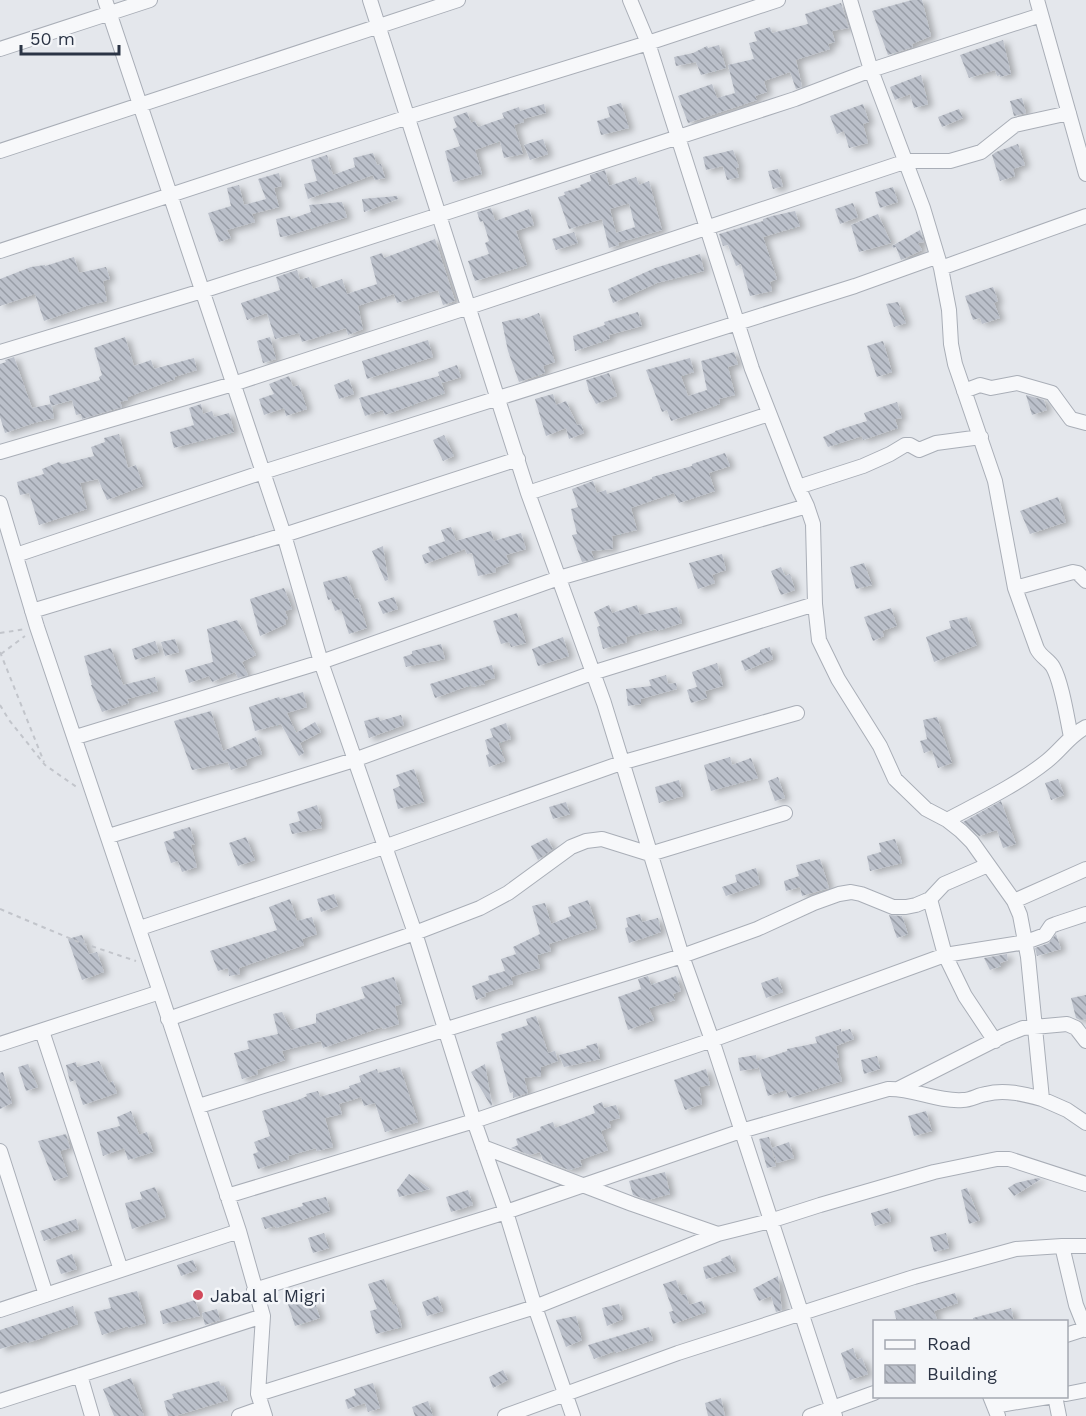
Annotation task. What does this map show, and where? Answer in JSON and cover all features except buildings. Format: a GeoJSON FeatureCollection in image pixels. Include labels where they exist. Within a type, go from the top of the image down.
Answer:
{"type":"FeatureCollection","features":[{"type":"Feature","properties":{"kind":"street"},"geometry":{"type":"LineString","coordinates":[[0,49],[107,7],[150,0]]}},
{"type":"Feature","properties":{"kind":"street"},"geometry":{"type":"LineString","coordinates":[[370,0],[528,493],[624,762],[682,956],[712,1040],[833,1412]]}},
{"type":"Feature","properties":{"kind":"street"},"geometry":{"type":"LineString","coordinates":[[0,151],[458,0]]}},
{"type":"Feature","properties":{"kind":"street"},"geometry":{"type":"LineString","coordinates":[[630,0],[648,44],[752,369],[813,524],[815,604],[819,640],[838,679],[880,746],[892,773],[904,789],[926,809],[947,820],[972,842],[1002,881],[1014,901],[1026,942],[1042,1099]]}},
{"type":"Feature","properties":{"kind":"street"},"geometry":{"type":"LineString","coordinates":[[0,251],[408,117],[648,44],[778,0]]}},
{"type":"Feature","properties":{"kind":"street"},"geometry":{"type":"LineString","coordinates":[[849,0],[871,70],[923,208],[949,310],[955,364],[995,481],[1015,588],[1037,649],[1052,666],[1057,676],[1071,737]]}},
{"type":"Feature","properties":{"kind":"street"},"geometry":{"type":"LineString","coordinates":[[1037,0],[1086,174]]}},
{"type":"Feature","properties":{"kind":"street"},"geometry":{"type":"LineString","coordinates":[[107,7],[284,535],[321,662],[415,933],[474,1121],[573,1416]]}},
{"type":"Feature","properties":{"kind":"street"},"geometry":{"type":"LineString","coordinates":[[0,352],[202,291],[439,215],[795,99],[871,70],[1041,15]]}},
{"type":"Feature","properties":{"kind":"street"},"geometry":{"type":"LineString","coordinates":[[0,452],[233,384],[469,308],[907,161],[950,161],[981,152],[1015,125],[1069,113]]}},
{"type":"Feature","properties":{"kind":"street"},"geometry":{"type":"LineString","coordinates":[[16,555],[497,397],[738,321],[1086,216]]}},
{"type":"Feature","properties":{"kind":"street"},"geometry":{"type":"LineString","coordinates":[[964,391],[980,385],[991,388],[1017,383],[1052,393],[1071,419],[1086,423]]}},
{"type":"Feature","properties":{"kind":"street"},"geometry":{"type":"LineString","coordinates":[[528,493],[769,414]]}},
{"type":"Feature","properties":{"kind":"street"},"geometry":{"type":"LineString","coordinates":[[798,487],[863,466],[906,445],[919,450],[936,443],[981,437]]}},
{"type":"Feature","properties":{"kind":"street"},"geometry":{"type":"LineString","coordinates":[[32,611],[284,535],[518,459]]}},
{"type":"Feature","properties":{"kind":"street"},"geometry":{"type":"LineString","coordinates":[[0,504],[37,627],[199,1106],[239,1231],[263,1317],[258,1394],[263,1412],[238,1416]]}},
{"type":"Feature","properties":{"kind":"street"},"geometry":{"type":"LineString","coordinates":[[76,737],[321,662],[559,578],[807,506]]}},
{"type":"Feature","properties":{"kind":"street"},"geometry":{"type":"LineString","coordinates":[[1015,588],[1073,572],[1078,573],[1086,581]]}},
{"type":"Feature","properties":{"kind":"street"},"geometry":{"type":"LineString","coordinates":[[109,836],[354,760],[592,673],[815,604]]}},
{"type":"Feature","properties":{"kind":"street"},"geometry":{"type":"LineString","coordinates":[[140,928],[384,847],[624,762],[797,713]]}},
{"type":"Feature","properties":{"kind":"street"},"geometry":{"type":"LineString","coordinates":[[947,820],[1030,773],[1086,727]]}},
{"type":"Feature","properties":{"kind":"street"},"geometry":{"type":"LineString","coordinates":[[168,1019],[415,933],[489,903],[508,893],[571,847],[586,841],[602,839],[650,854],[785,813]]}},
{"type":"Feature","properties":{"kind":"street"},"geometry":{"type":"LineString","coordinates":[[199,1106],[682,956],[757,929],[839,894],[851,892],[906,907],[930,899],[944,884],[988,865]]}},
{"type":"Feature","properties":{"kind":"street"},"geometry":{"type":"LineString","coordinates":[[1014,901],[1086,869]]}},
{"type":"Feature","properties":{"kind":"street"},"geometry":{"type":"LineString","coordinates":[[930,899],[945,955],[965,996],[995,1041]]}},
{"type":"Feature","properties":{"kind":"street"},"geometry":{"type":"LineString","coordinates":[[228,1196],[474,1121],[712,1040],[945,955],[1026,942],[1045,935],[1056,924],[1086,914]]}},
{"type":"Feature","properties":{"kind":"street"},"geometry":{"type":"LineString","coordinates":[[0,1044],[160,992]]}},
{"type":"Feature","properties":{"kind":"street"},"geometry":{"type":"LineString","coordinates":[[898,1089],[1014,1031],[1034,1026],[1071,1025],[1086,1041]]}},
{"type":"Feature","properties":{"kind":"street"},"geometry":{"type":"LineString","coordinates":[[42,1031],[122,1270]]}},
{"type":"Feature","properties":{"kind":"street"},"geometry":{"type":"LineString","coordinates":[[254,1290],[506,1212],[741,1131],[888,1089],[944,1099],[964,1100],[996,1092],[1026,1094],[1067,1110],[1086,1122]]}},
{"type":"Feature","properties":{"kind":"street"},"geometry":{"type":"LineString","coordinates":[[483,1147],[718,1234]]}},
{"type":"Feature","properties":{"kind":"street"},"geometry":{"type":"LineString","coordinates":[[0,1151],[46,1295]]}},
{"type":"Feature","properties":{"kind":"street"},"geometry":{"type":"LineString","coordinates":[[258,1394],[535,1307],[718,1234],[770,1221],[934,1172],[997,1159],[1024,1162],[1086,1184]]}},
{"type":"Feature","properties":{"kind":"street"},"geometry":{"type":"LineString","coordinates":[[0,1310],[239,1231]]}},
{"type":"Feature","properties":{"kind":"street"},"geometry":{"type":"LineString","coordinates":[[1062,1246],[1076,1305],[1086,1329],[1068,1334]]}},
{"type":"Feature","properties":{"kind":"street"},"geometry":{"type":"LineString","coordinates":[[506,1416],[678,1353],[962,1263],[1016,1249],[1086,1246]]}},
{"type":"Feature","properties":{"kind":"street"},"geometry":{"type":"LineString","coordinates":[[1076,1305],[1086,1292]]}},
{"type":"Feature","properties":{"kind":"street"},"geometry":{"type":"LineString","coordinates":[[0,1401],[263,1317]]}},
{"type":"Feature","properties":{"kind":"street"},"geometry":{"type":"LineString","coordinates":[[80,1375],[92,1416]]}},
{"type":"Feature","properties":{"kind":"street"},"geometry":{"type":"LineString","coordinates":[[1068,1394],[1086,1390]]}},
{"type":"Feature","properties":{"kind":"street"},"geometry":{"type":"LineString","coordinates":[[810,1416],[833,1412],[873,1393]]}},
{"type":"Feature","properties":{"kind":"street"},"geometry":{"type":"LineString","coordinates":[[994,1406],[1043,1398]]}},
{"type":"Feature","properties":{"kind":"street"},"geometry":{"type":"LineString","coordinates":[[1055,1398],[1059,1416]]}},
{"type":"Feature","properties":{"kind":"path"},"geometry":{"type":"LineString","coordinates":[[0,633],[37,627]]}},
{"type":"Feature","properties":{"kind":"path"},"geometry":{"type":"LineString","coordinates":[[37,627],[0,654],[45,765]]}},
{"type":"Feature","properties":{"kind":"path"},"geometry":{"type":"LineString","coordinates":[[0,705],[9,720],[45,765],[80,790]]}},
{"type":"Feature","properties":{"kind":"path"},"geometry":{"type":"LineString","coordinates":[[0,909],[76,941],[153,966]]}},
{"type":"Feature","properties":{"kind":"place","name":"Jabal al Migri"},"geometry":{"type":"Point","coordinates":[198,1295]}}]}
